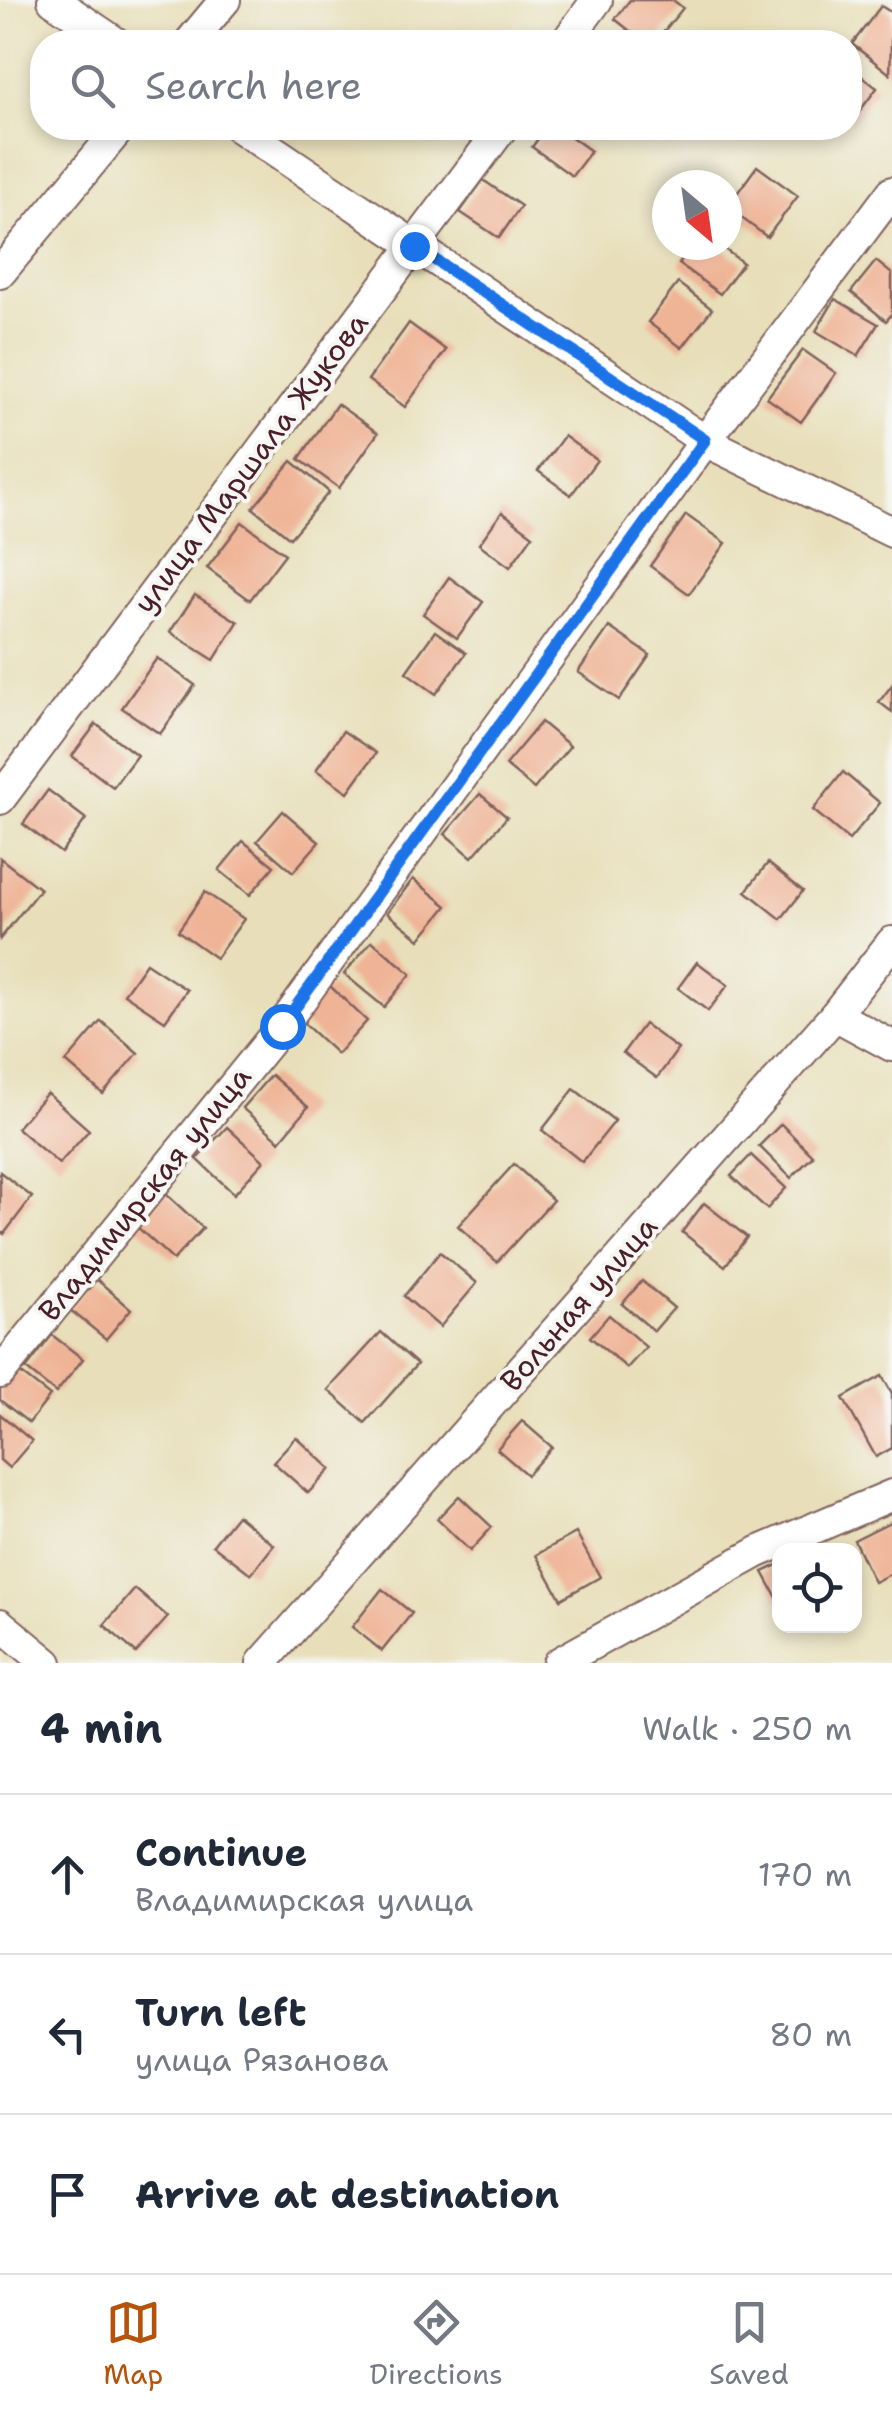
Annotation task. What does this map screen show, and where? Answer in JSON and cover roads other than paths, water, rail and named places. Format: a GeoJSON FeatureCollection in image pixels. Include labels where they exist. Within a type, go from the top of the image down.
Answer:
{"type":"FeatureCollection","features":[{"type":"Feature","properties":{"kind":"street"},"geometry":{"type":"LineString","coordinates":[[52,0],[97,30]]}},
{"type":"Feature","properties":{"kind":"street"},"geometry":{"type":"LineString","coordinates":[[200,30],[224,0]]}},
{"type":"Feature","properties":{"kind":"street"},"geometry":{"type":"LineString","coordinates":[[575,30],[597,0]]}},
{"type":"Feature","properties":{"kind":"street"},"geometry":{"type":"LineString","coordinates":[[0,273],[110,140]]}},
{"type":"Feature","properties":{"kind":"street"},"geometry":{"type":"LineString","coordinates":[[258,140],[705,440],[892,532]]}},
{"type":"Feature","properties":{"kind":"street","name":"улица Маршала Жукова"},"geometry":{"type":"LineString","coordinates":[[0,799],[493,140]]}},
{"type":"Feature","properties":{"kind":"street","name":"Владимирская улица"},"geometry":{"type":"LineString","coordinates":[[0,1374],[282,1026],[705,440],[892,192]]}},
{"type":"Feature","properties":{"kind":"street","name":"Вольная улица"},"geometry":{"type":"LineString","coordinates":[[262,1663],[835,1015],[892,942]]}},
{"type":"Feature","properties":{"kind":"street"},"geometry":{"type":"LineString","coordinates":[[835,1015],[892,1046]]}},
{"type":"Feature","properties":{"kind":"street"},"geometry":{"type":"LineString","coordinates":[[558,1663],[758,1552],[892,1495]]}},
{"type":"Feature","properties":{"kind":"street"},"geometry":{"type":"LineString","coordinates":[[0,1624],[47,1663]]}}]}
